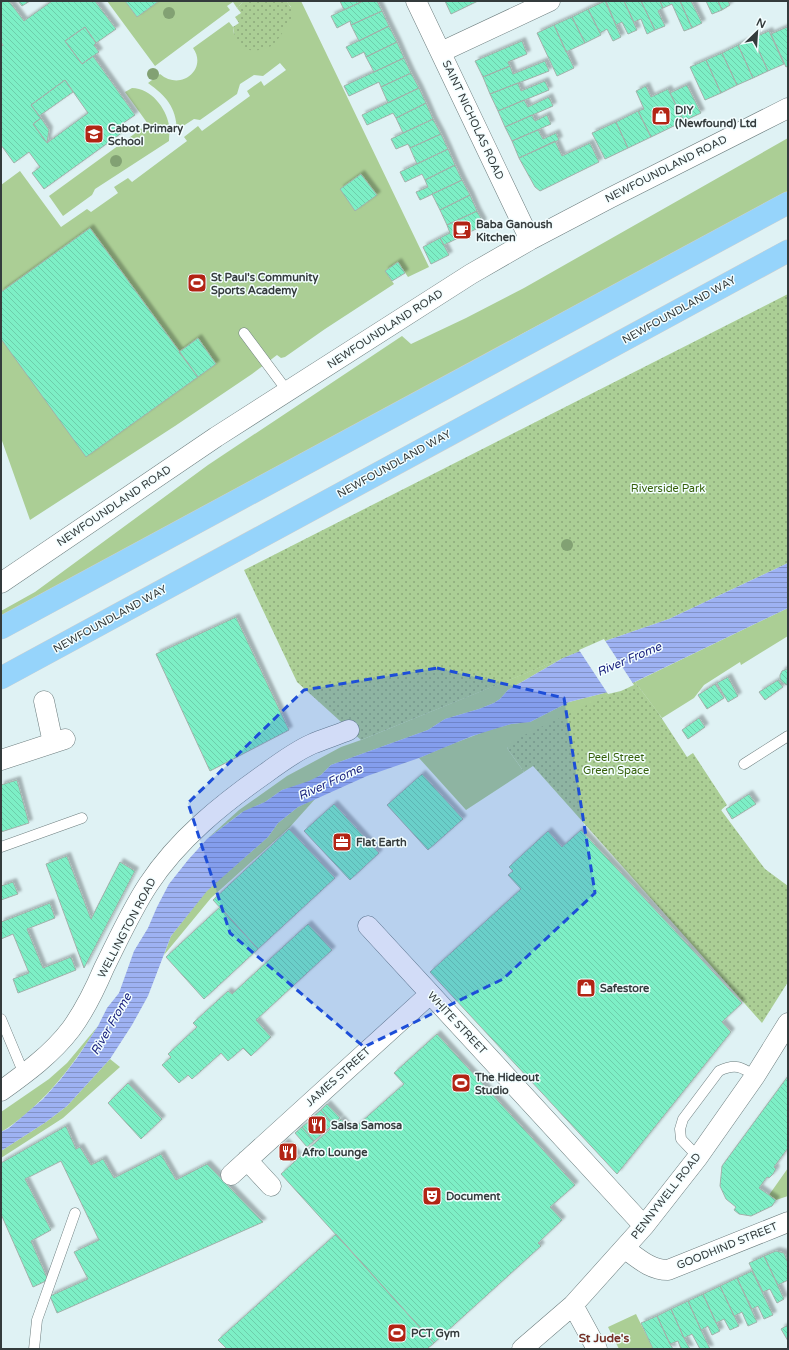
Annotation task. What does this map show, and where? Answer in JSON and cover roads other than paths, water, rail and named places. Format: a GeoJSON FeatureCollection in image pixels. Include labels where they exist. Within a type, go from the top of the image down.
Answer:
{"type":"FeatureCollection","features":[{"type":"Feature","properties":{"kind":"highway"},"geometry":{"type":"LineString","coordinates":[[1,628],[788,203]]}},
{"type":"Feature","properties":{"kind":"highway","name":"NEWFOUNDLAND WAY"},"geometry":{"type":"LineString","coordinates":[[1,678],[788,250]]}},
{"type":"Feature","properties":{"kind":"street","name":"SAINT NICHOLAS ROAD"},"geometry":{"type":"LineString","coordinates":[[416,1],[530,240]]}},
{"type":"Feature","properties":{"kind":"street"},"geometry":{"type":"LineString","coordinates":[[441,52],[550,1]]}},
{"type":"Feature","properties":{"kind":"street","name":"NEWFOUNDLAND ROAD"},"geometry":{"type":"LineString","coordinates":[[1,583],[216,437],[465,278],[530,240],[788,108]]}},
{"type":"Feature","properties":{"kind":"street"},"geometry":{"type":"LineString","coordinates":[[1,760],[59,741],[44,701]]}},
{"type":"Feature","properties":{"kind":"street","name":"WELLINGTON ROAD"},"geometry":{"type":"LineString","coordinates":[[1,1091],[47,1055],[71,1029],[92,994],[110,956],[148,885],[180,844],[226,802],[288,757],[312,744],[349,730]]}},
{"type":"Feature","properties":{"kind":"street","name":"WHITE STREET"},"geometry":{"type":"LineString","coordinates":[[368,926],[644,1226]]}},
{"type":"Feature","properties":{"kind":"street","name":"JAMES STREET"},"geometry":{"type":"LineString","coordinates":[[231,1175],[430,994]]}},
{"type":"Feature","properties":{"kind":"street","name":"PENNYWELL ROAD"},"geometry":{"type":"LineString","coordinates":[[522,1349],[573,1305],[644,1226],[698,1157],[755,1076],[788,1024]]}},
{"type":"Feature","properties":{"kind":"street"},"geometry":{"type":"LineString","coordinates":[[247,1160],[271,1186]]}},
{"type":"Feature","properties":{"kind":"street","name":"GOODHIND STREET"},"geometry":{"type":"LineString","coordinates":[[624,1248],[649,1266],[660,1270],[668,1270],[788,1222]]}},
{"type":"Feature","properties":{"kind":"street"},"geometry":{"type":"LineString","coordinates":[[573,1305],[597,1349]]}},
{"type":"Feature","properties":{"kind":"lane"},"geometry":{"type":"LineString","coordinates":[[244,332],[288,392]]}},
{"type":"Feature","properties":{"kind":"lane"},"geometry":{"type":"LineString","coordinates":[[744,764],[788,736]]}},
{"type":"Feature","properties":{"kind":"lane"},"geometry":{"type":"LineString","coordinates":[[1,847],[82,818]]}},
{"type":"Feature","properties":{"kind":"lane"},"geometry":{"type":"LineString","coordinates":[[1,1019],[24,1074]]}},
{"type":"Feature","properties":{"kind":"lane"},"geometry":{"type":"LineString","coordinates":[[698,1157],[681,1139],[680,1129],[684,1119],[719,1071],[735,1066],[743,1068],[755,1076]]}},
{"type":"Feature","properties":{"kind":"lane"},"geometry":{"type":"LineString","coordinates":[[34,1349],[37,1320],[75,1213]]}},
{"type":"Feature","properties":{"kind":"water","name":"River Frome"},"geometry":{"type":"Polygon","coordinates":[[[788,563],[788,608],[620,689],[569,702],[530,722],[511,724],[472,736],[419,758],[367,776],[298,807],[278,823],[268,837],[207,891],[171,936],[148,996],[132,1025],[110,1059],[67,1106],[46,1122],[1,1151],[1,1132],[9,1128],[43,1099],[60,1080],[77,1058],[98,1026],[107,1008],[119,993],[134,951],[148,928],[169,884],[207,839],[244,811],[265,802],[282,790],[309,781],[321,775],[331,765],[428,730],[445,719],[494,703],[508,690],[563,658],[608,640],[669,619],[788,563]]]}},
{"type":"Feature","properties":{"kind":"place","name":"DIY (Newfound) Ltd"},"geometry":{"type":"Point","coordinates":[661,116]}},
{"type":"Feature","properties":{"kind":"place","name":"Cabot Primary School"},"geometry":{"type":"Point","coordinates":[94,134]}},
{"type":"Feature","properties":{"kind":"place","name":"Baba Ganoush Kitchen"},"geometry":{"type":"Point","coordinates":[462,230]}},
{"type":"Feature","properties":{"kind":"place","name":"St Paul's Community Sports Academy"},"geometry":{"type":"Point","coordinates":[197,283]}},
{"type":"Feature","properties":{"kind":"place","name":"Flat Earth"},"geometry":{"type":"Point","coordinates":[342,842]}},
{"type":"Feature","properties":{"kind":"place","name":"Safestore"},"geometry":{"type":"Point","coordinates":[586,988]}},
{"type":"Feature","properties":{"kind":"place","name":"The Hideout Studio"},"geometry":{"type":"Point","coordinates":[461,1083]}},
{"type":"Feature","properties":{"kind":"place","name":"Salsa Samosa"},"geometry":{"type":"Point","coordinates":[317,1125]}},
{"type":"Feature","properties":{"kind":"place","name":"Afro Lounge"},"geometry":{"type":"Point","coordinates":[288,1152]}},
{"type":"Feature","properties":{"kind":"place","name":"Document"},"geometry":{"type":"Point","coordinates":[432,1196]}},
{"type":"Feature","properties":{"kind":"place","name":"PCT Gym"},"geometry":{"type":"Point","coordinates":[397,1333]}},
{"type":"Feature","properties":{"kind":"district","name":"St Jude's"},"geometry":{"type":"Point","coordinates":[604,1338]}},
{"type":"Feature","properties":{"kind":"park label","name":"Riverside Park"},"geometry":{"type":"Point","coordinates":[668,488]}},
{"type":"Feature","properties":{"kind":"park label","name":"Peel Street Green Space"},"geometry":{"type":"Point","coordinates":[616,763]}}]}
